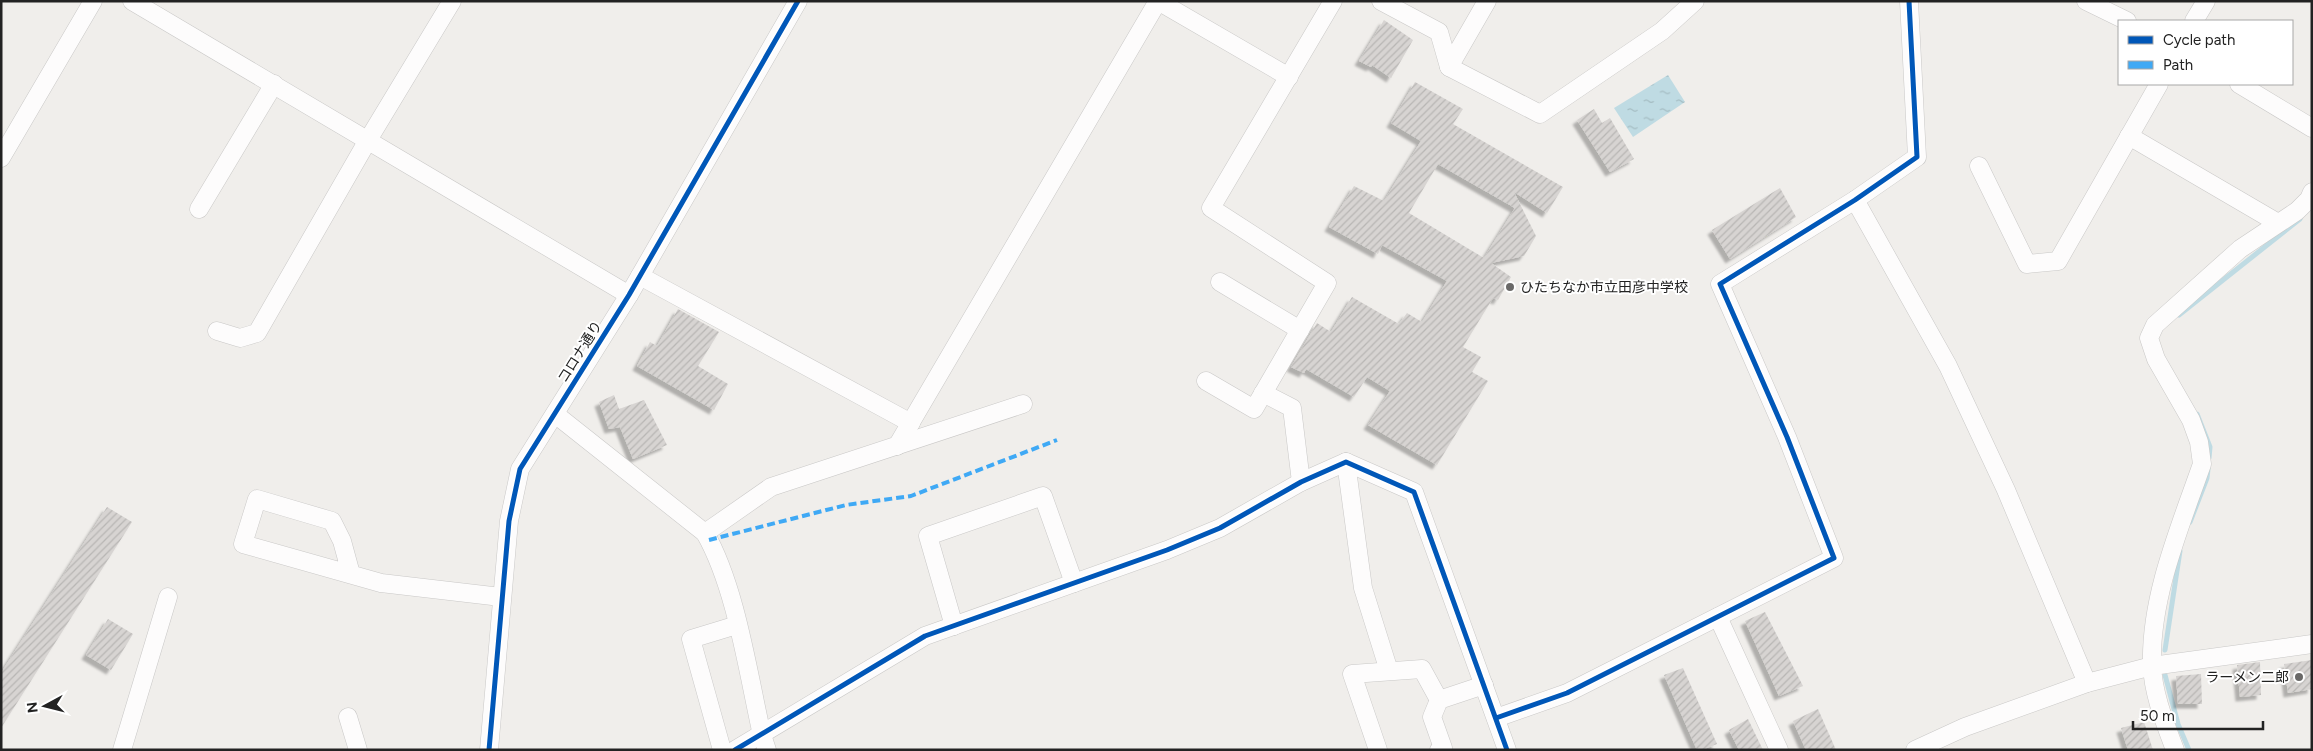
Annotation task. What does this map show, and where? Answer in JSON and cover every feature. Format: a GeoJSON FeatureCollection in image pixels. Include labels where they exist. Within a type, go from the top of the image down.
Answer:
{"type":"FeatureCollection","features":[{"type":"Feature","properties":{"kind":"street"},"geometry":{"type":"LineString","coordinates":[[1,158],[92,1]]}},
{"type":"Feature","properties":{"kind":"street"},"geometry":{"type":"LineString","coordinates":[[132,1],[629,296]]}},
{"type":"Feature","properties":{"kind":"street"},"geometry":{"type":"LineString","coordinates":[[217,331],[240,338],[257,333],[368,140],[452,1]]}},
{"type":"Feature","properties":{"kind":"street","name":"コロナ通り"},"geometry":{"type":"LineString","coordinates":[[489,750],[509,521],[520,469],[629,296],[798,1]]}},
{"type":"Feature","properties":{"kind":"street"},"geometry":{"type":"LineString","coordinates":[[897,446],[1158,1],[1289,77]]}},
{"type":"Feature","properties":{"kind":"street"},"geometry":{"type":"LineString","coordinates":[[1206,380],[1254,408],[1327,283],[1210,208],[1334,1]]}},
{"type":"Feature","properties":{"kind":"street"},"geometry":{"type":"LineString","coordinates":[[1381,1],[1439,32],[1449,67],[1540,114],[1662,31],[1686,4]]}},
{"type":"Feature","properties":{"kind":"street"},"geometry":{"type":"LineString","coordinates":[[1449,67],[1487,1]]}},
{"type":"Feature","properties":{"kind":"street"},"geometry":{"type":"LineString","coordinates":[[1496,718],[1567,693],[1834,558],[1787,437],[1720,284],[1855,200],[1917,157],[1909,1]]}},
{"type":"Feature","properties":{"kind":"street"},"geometry":{"type":"LineString","coordinates":[[2086,1],[2125,20]]}},
{"type":"Feature","properties":{"kind":"street"},"geometry":{"type":"LineString","coordinates":[[2195,20],[2206,1]]}},
{"type":"Feature","properties":{"kind":"street"},"geometry":{"type":"LineString","coordinates":[[199,209],[274,84]]}},
{"type":"Feature","properties":{"kind":"street"},"geometry":{"type":"LineString","coordinates":[[1979,166],[2027,264],[2058,261],[2158,85]]}},
{"type":"Feature","properties":{"kind":"street"},"geometry":{"type":"LineString","coordinates":[[2241,85],[2312,128]]}},
{"type":"Feature","properties":{"kind":"street"},"geometry":{"type":"LineString","coordinates":[[2129,136],[2278,223]]}},
{"type":"Feature","properties":{"kind":"street"},"geometry":{"type":"LineString","coordinates":[[2175,750],[2161,710],[2152,666],[2158,600],[2202,464],[2199,442],[2191,420],[2156,359],[2150,338],[2155,325],[2240,249],[2298,211],[2309,199],[2312,192]]}},
{"type":"Feature","properties":{"kind":"street"},"geometry":{"type":"LineString","coordinates":[[1855,200],[1948,366],[2006,490],[2087,683]]}},
{"type":"Feature","properties":{"kind":"street"},"geometry":{"type":"LineString","coordinates":[[640,276],[911,423]]}},
{"type":"Feature","properties":{"kind":"street"},"geometry":{"type":"LineString","coordinates":[[1220,282],[1300,330]]}},
{"type":"Feature","properties":{"kind":"street"},"geometry":{"type":"LineString","coordinates":[[1263,393],[1292,408],[1301,482]]}},
{"type":"Feature","properties":{"kind":"street"},"geometry":{"type":"LineString","coordinates":[[705,533],[771,487],[1023,404]]}},
{"type":"Feature","properties":{"kind":"street"},"geometry":{"type":"LineString","coordinates":[[555,414],[705,533],[717,553],[737,625],[764,742]]}},
{"type":"Feature","properties":{"kind":"street"},"geometry":{"type":"LineString","coordinates":[[1346,462],[1363,588],[1389,672]]}},
{"type":"Feature","properties":{"kind":"street"},"geometry":{"type":"LineString","coordinates":[[735,750],[764,742],[883,660],[925,636],[1167,550],[1220,528],[1301,482],[1346,462],[1414,492],[1507,750]]}},
{"type":"Feature","properties":{"kind":"street"},"geometry":{"type":"LineString","coordinates":[[954,626],[928,536],[1043,496],[1074,583]]}},
{"type":"Feature","properties":{"kind":"street"},"geometry":{"type":"LineString","coordinates":[[351,574],[342,541],[332,521],[256,499],[244,544],[381,583],[501,597]]}},
{"type":"Feature","properties":{"kind":"street"},"geometry":{"type":"LineString","coordinates":[[122,750],[168,597]]}},
{"type":"Feature","properties":{"kind":"street"},"geometry":{"type":"LineString","coordinates":[[1718,617],[1779,750]]}},
{"type":"Feature","properties":{"kind":"street"},"geometry":{"type":"LineString","coordinates":[[722,750],[691,639],[737,625]]}},
{"type":"Feature","properties":{"kind":"street"},"geometry":{"type":"LineString","coordinates":[[1915,750],[1964,727],[2087,683],[2152,666],[2312,644]]}},
{"type":"Feature","properties":{"kind":"street"},"geometry":{"type":"LineString","coordinates":[[1378,750],[1352,674],[1422,669],[1439,700]]}},
{"type":"Feature","properties":{"kind":"street"},"geometry":{"type":"LineString","coordinates":[[1438,750],[1443,748],[1432,717],[1439,700],[1484,685]]}},
{"type":"Feature","properties":{"kind":"street"},"geometry":{"type":"LineString","coordinates":[[348,717],[358,750]]}},
{"type":"Feature","properties":{"kind":"water"},"geometry":{"type":"Polygon","coordinates":[[[1668,75],[1685,102],[1633,137],[1614,108],[1668,75]]]}},
{"type":"Feature","properties":{"kind":"building"},"geometry":{"type":"Polygon","coordinates":[[[1384,20],[1413,40],[1391,78],[1372,65],[1371,67],[1359,61],[1384,20]]]}},
{"type":"Feature","properties":{"kind":"building"},"geometry":{"type":"Polygon","coordinates":[[[1415,82],[1463,109],[1453,124],[1563,187],[1547,213],[1514,192],[1536,236],[1524,256],[1491,263],[1511,277],[1498,300],[1493,298],[1463,347],[1481,357],[1472,372],[1488,381],[1437,465],[1368,425],[1390,391],[1367,377],[1354,397],[1306,369],[1304,373],[1291,367],[1317,323],[1331,332],[1352,297],[1399,324],[1407,313],[1422,322],[1447,281],[1382,245],[1378,254],[1329,227],[1354,186],[1384,201],[1421,141],[1391,123],[1415,82]],[[1438,164],[1409,213],[1484,258],[1515,208],[1438,164]]]}},
{"type":"Feature","properties":{"kind":"building"},"geometry":{"type":"Polygon","coordinates":[[[1594,109],[1602,123],[1610,118],[1634,159],[1610,172],[1577,120],[1594,109]]]}},
{"type":"Feature","properties":{"kind":"building"},"geometry":{"type":"Polygon","coordinates":[[[1780,188],[1796,217],[1730,259],[1712,230],[1780,188]]]}},
{"type":"Feature","properties":{"kind":"building"},"geometry":{"type":"Polygon","coordinates":[[[678,309],[719,332],[698,366],[728,384],[714,410],[637,366],[650,342],[657,346],[678,309]]]}},
{"type":"Feature","properties":{"kind":"building"},"geometry":{"type":"Polygon","coordinates":[[[614,395],[619,409],[644,400],[667,445],[633,459],[620,427],[609,429],[599,402],[614,395]]]}},
{"type":"Feature","properties":{"kind":"building"},"geometry":{"type":"Polygon","coordinates":[[[107,507],[132,522],[1,728],[1,673],[107,507]]]}},
{"type":"Feature","properties":{"kind":"building"},"geometry":{"type":"Polygon","coordinates":[[[1765,612],[1803,686],[1779,696],[1745,621],[1765,612]]]}},
{"type":"Feature","properties":{"kind":"building"},"geometry":{"type":"Polygon","coordinates":[[[108,619],[133,634],[111,670],[86,655],[108,619]]]}},
{"type":"Feature","properties":{"kind":"building","name":"ラーメン二郎"},"geometry":{"type":"Polygon","coordinates":[[[2312,660],[2312,689],[2288,693],[2284,664],[2312,660]]]}},
{"type":"Feature","properties":{"kind":"building"},"geometry":{"type":"Polygon","coordinates":[[[2260,662],[2261,695],[2240,697],[2237,665],[2260,662]]]}},
{"type":"Feature","properties":{"kind":"building"},"geometry":{"type":"Polygon","coordinates":[[[1683,668],[1717,744],[1702,750],[1697,750],[1664,675],[1683,668]]]}},
{"type":"Feature","properties":{"kind":"building"},"geometry":{"type":"Polygon","coordinates":[[[2201,674],[2202,704],[2178,704],[2176,676],[2201,674]]]}},
{"type":"Feature","properties":{"kind":"building"},"geometry":{"type":"Polygon","coordinates":[[[1818,709],[1836,750],[1806,750],[1793,721],[1818,709]]]}},
{"type":"Feature","properties":{"kind":"building"},"geometry":{"type":"Polygon","coordinates":[[[1748,719],[1763,750],[1739,750],[1729,730],[1748,719]]]}},
{"type":"Feature","properties":{"kind":"building"},"geometry":{"type":"Polygon","coordinates":[[[2144,722],[2153,750],[2128,750],[2121,728],[2144,722]]]}},
{"type":"Feature","properties":{"kind":"waterway"},"geometry":{"type":"LineString","coordinates":[[2179,315],[2300,219]]}},
{"type":"Feature","properties":{"kind":"waterway"},"geometry":{"type":"LineString","coordinates":[[2197,414],[2210,447],[2209,458]]}},
{"type":"Feature","properties":{"kind":"waterway"},"geometry":{"type":"LineString","coordinates":[[2190,522],[2207,478],[2208,469]]}},
{"type":"Feature","properties":{"kind":"waterway"},"geometry":{"type":"LineString","coordinates":[[2165,650],[2180,551]]}},
{"type":"Feature","properties":{"kind":"waterway"},"geometry":{"type":"LineString","coordinates":[[2165,675],[2178,724],[2189,750]]}},
{"type":"Feature","properties":{"kind":"marked path"},"geometry":{"type":"LineString","coordinates":[[709,540],[846,505],[911,496],[1057,440]]}},
{"type":"Feature","properties":{"kind":"cycle path"},"geometry":{"type":"LineString","coordinates":[[489,750],[509,521],[520,469],[629,295],[798,1]]}},
{"type":"Feature","properties":{"kind":"cycle path"},"geometry":{"type":"LineString","coordinates":[[1496,718],[1567,693],[1834,558],[1787,437],[1720,284],[1855,200],[1917,157],[1909,1]]}},
{"type":"Feature","properties":{"kind":"cycle path"},"geometry":{"type":"LineString","coordinates":[[735,750],[925,636],[1167,550],[1220,528],[1301,482],[1346,462],[1414,492],[1507,750]]}},
{"type":"Feature","properties":{"kind":"place","name":"ひたちなか市立田彦中学校"},"geometry":{"type":"Point","coordinates":[1510,287]}},
{"type":"Feature","properties":{"kind":"place","name":"ラーメン二郎"},"geometry":{"type":"Point","coordinates":[2299,677]}}]}
